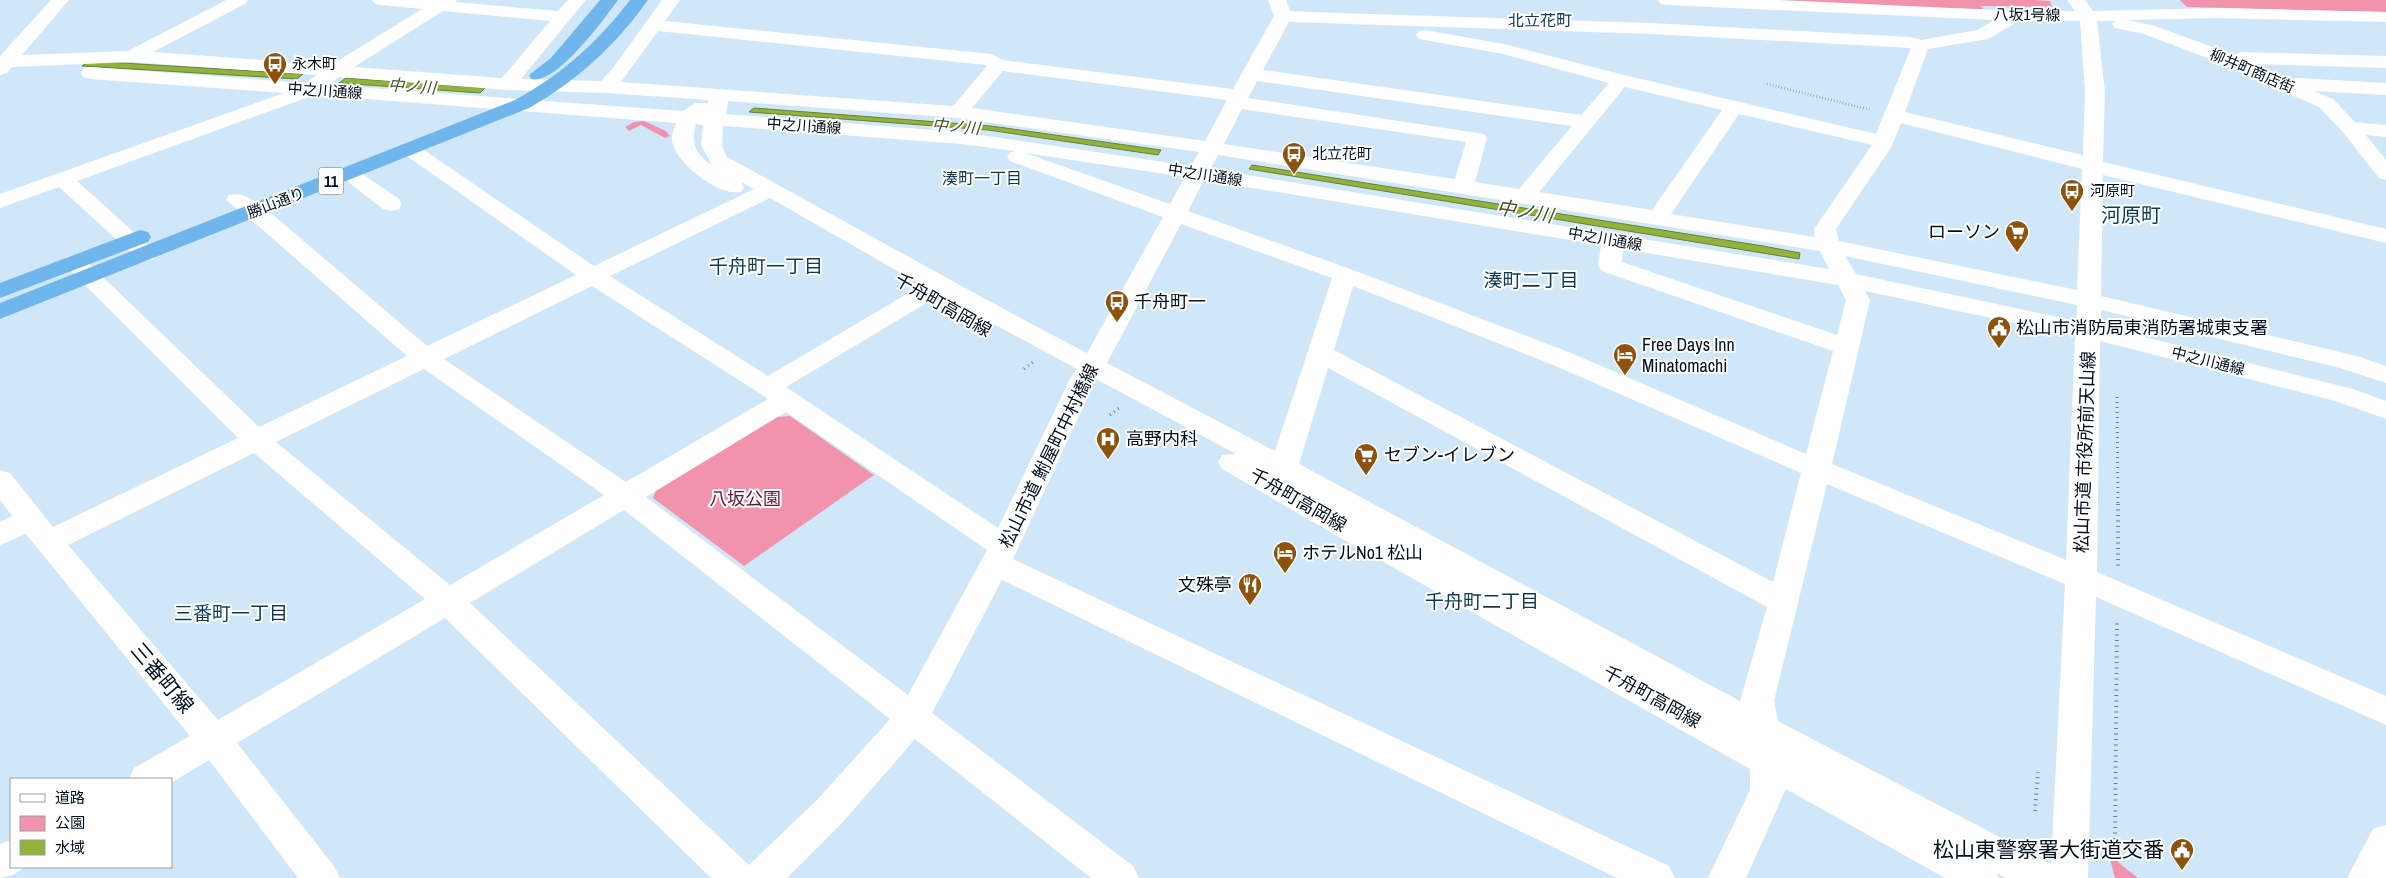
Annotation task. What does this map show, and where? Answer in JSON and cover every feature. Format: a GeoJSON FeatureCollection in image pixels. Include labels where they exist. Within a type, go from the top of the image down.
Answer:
{"type":"FeatureCollection","features":[{"type":"Feature","properties":{"kind":"highway","name":"勝山通り"},"geometry":{"type":"LineString","coordinates":[[246,206],[350,174],[411,150],[518,91],[558,62],[607,3]]}},
{"type":"Feature","properties":{"kind":"highway","name":"勝山通り"},"geometry":{"type":"LineString","coordinates":[[0,312],[82,270],[246,206],[492,101],[518,91],[555,85],[588,59],[637,3]]}},
{"type":"Feature","properties":{"kind":"highway","name":"勝山通り"},"geometry":{"type":"LineString","coordinates":[[0,291],[82,270]]}},
{"type":"Feature","properties":{"kind":"street"},"geometry":{"type":"LineString","coordinates":[[2,64],[60,0]]}},
{"type":"Feature","properties":{"kind":"street"},"geometry":{"type":"LineString","coordinates":[[132,56],[238,0]]}},
{"type":"Feature","properties":{"kind":"street"},"geometry":{"type":"LineString","coordinates":[[381,0],[443,3],[563,17]]}},
{"type":"Feature","properties":{"kind":"street"},"geometry":{"type":"LineString","coordinates":[[518,91],[563,17],[577,0]]}},
{"type":"Feature","properties":{"kind":"street"},"geometry":{"type":"LineString","coordinates":[[606,87],[620,72],[671,0]]}},
{"type":"Feature","properties":{"kind":"street","name":"八坂1号線"},"geometry":{"type":"LineString","coordinates":[[1667,0],[2015,16],[2082,8],[2386,17]]}},
{"type":"Feature","properties":{"kind":"street"},"geometry":{"type":"LineString","coordinates":[[1280,8],[1347,2]]}},
{"type":"Feature","properties":{"kind":"street"},"geometry":{"type":"LineString","coordinates":[[0,201],[308,91],[335,71],[443,3]]}},
{"type":"Feature","properties":{"kind":"street"},"geometry":{"type":"LineString","coordinates":[[1280,8],[1376,21],[1494,23],[1789,35],[1910,42],[1921,45],[1982,35],[2015,16]]}},
{"type":"Feature","properties":{"kind":"street","name":"松山市道 鮒屋町中村橋線"},"geometry":{"type":"LineString","coordinates":[[760,878],[830,811],[913,717],[1000,556],[1087,373],[1176,214],[1250,74],[1280,8]]}},
{"type":"Feature","properties":{"kind":"street","name":"柳井町商店街"},"geometry":{"type":"LineString","coordinates":[[2082,8],[2222,57],[2326,103],[2349,127],[2386,174]]}},
{"type":"Feature","properties":{"kind":"street","name":"松山市道 市役所前天山線"},"geometry":{"type":"LineString","coordinates":[[2069,878],[2094,166],[2095,92],[2082,8]]}},
{"type":"Feature","properties":{"kind":"street"},"geometry":{"type":"LineString","coordinates":[[1789,35],[1778,17],[1911,22],[1991,30]]}},
{"type":"Feature","properties":{"kind":"street"},"geometry":{"type":"LineString","coordinates":[[1376,21],[1392,29],[1504,49],[1621,80],[1883,142]]}},
{"type":"Feature","properties":{"kind":"street"},"geometry":{"type":"LineString","coordinates":[[654,25],[991,60],[998,65],[1237,99],[1477,138],[1464,187]]}},
{"type":"Feature","properties":{"kind":"street"},"geometry":{"type":"LineString","coordinates":[[1727,878],[1768,790],[1768,762],[1757,701],[1784,602],[1858,300],[1844,279],[1828,246],[1825,229],[1883,142],[1921,45]]}},
{"type":"Feature","properties":{"kind":"street","name":"中之川通線"},"geometry":{"type":"LineString","coordinates":[[2,64],[71,58],[132,56],[335,71],[518,91],[688,117],[718,107],[958,112],[1082,128],[1203,161],[1613,240],[1844,279],[2089,331],[2344,395],[2386,410]]}},
{"type":"Feature","properties":{"kind":"street"},"geometry":{"type":"LineString","coordinates":[[2222,57],[2386,62]]}},
{"type":"Feature","properties":{"kind":"street","name":"中之川通線"},"geometry":{"type":"LineString","coordinates":[[2,64],[308,91],[492,101]]}},
{"type":"Feature","properties":{"kind":"street"},"geometry":{"type":"LineString","coordinates":[[958,112],[998,65]]}},
{"type":"Feature","properties":{"kind":"street"},"geometry":{"type":"LineString","coordinates":[[1250,74],[1586,122]]}},
{"type":"Feature","properties":{"kind":"street"},"geometry":{"type":"LineString","coordinates":[[1524,196],[1621,80]]}},
{"type":"Feature","properties":{"kind":"street"},"geometry":{"type":"LineString","coordinates":[[2283,83],[2386,89]]}},
{"type":"Feature","properties":{"kind":"street","name":"中之川通線"},"geometry":{"type":"LineString","coordinates":[[555,85],[606,87],[718,107],[961,138],[1464,187],[1658,217],[1828,246],[2089,300],[2348,362],[2386,375]]}},
{"type":"Feature","properties":{"kind":"street"},"geometry":{"type":"LineString","coordinates":[[1658,217],[1735,106]]}},
{"type":"Feature","properties":{"kind":"street","name":"千舟町高岡線"},"geometry":{"type":"LineString","coordinates":[[718,107],[709,134],[711,150],[719,161],[760,193]]}},
{"type":"Feature","properties":{"kind":"street"},"geometry":{"type":"LineString","coordinates":[[1893,115],[2068,157],[2114,172],[2386,236]]}},
{"type":"Feature","properties":{"kind":"street","name":"千舟町高岡線"},"geometry":{"type":"LineString","coordinates":[[688,117],[682,138],[689,155],[701,168],[760,193],[899,260],[930,291],[1280,477],[1762,729],[1966,865]]}},
{"type":"Feature","properties":{"kind":"street"},"geometry":{"type":"LineString","coordinates":[[2349,127],[2386,131]]}},
{"type":"Feature","properties":{"kind":"street"},"geometry":{"type":"LineString","coordinates":[[961,138],[1345,275],[1562,359],[1817,469],[2081,578],[2385,711]]}},
{"type":"Feature","properties":{"kind":"street"},"geometry":{"type":"LineString","coordinates":[[411,150],[593,276],[778,394],[1000,556],[1656,878]]}},
{"type":"Feature","properties":{"kind":"street"},"geometry":{"type":"LineString","coordinates":[[350,174],[391,204]]}},
{"type":"Feature","properties":{"kind":"street"},"geometry":{"type":"LineString","coordinates":[[62,179],[138,247]]}},
{"type":"Feature","properties":{"kind":"street"},"geometry":{"type":"LineString","coordinates":[[0,534],[39,531],[257,441],[760,193]]}},
{"type":"Feature","properties":{"kind":"street"},"geometry":{"type":"LineString","coordinates":[[246,206],[424,357],[624,495],[1120,878]]}},
{"type":"Feature","properties":{"kind":"street"},"geometry":{"type":"LineString","coordinates":[[1613,240],[1610,266],[1846,347]]}},
{"type":"Feature","properties":{"kind":"street"},"geometry":{"type":"LineString","coordinates":[[82,270],[257,441],[448,601],[737,878]]}},
{"type":"Feature","properties":{"kind":"street"},"geometry":{"type":"LineString","coordinates":[[1280,477],[1345,275]]}},
{"type":"Feature","properties":{"kind":"street"},"geometry":{"type":"LineString","coordinates":[[149,778],[624,495],[930,291]]}},
{"type":"Feature","properties":{"kind":"street"},"geometry":{"type":"LineString","coordinates":[[1319,352],[1784,602]]}},
{"type":"Feature","properties":{"kind":"street","name":"千舟町高岡線"},"geometry":{"type":"LineString","coordinates":[[1280,477],[1342,526],[1768,762],[1966,865],[2041,878]]}},
{"type":"Feature","properties":{"kind":"street","name":"三番町線"},"geometry":{"type":"LineString","coordinates":[[0,480],[39,531],[214,740],[321,878]]}},
{"type":"Feature","properties":{"kind":"street"},"geometry":{"type":"LineString","coordinates":[[2366,878],[2386,841]]}},
{"type":"Feature","properties":{"kind":"path"},"geometry":{"type":"LineString","coordinates":[[1767,84],[1893,115]]}},
{"type":"Feature","properties":{"kind":"path"},"geometry":{"type":"LineString","coordinates":[[2115,839],[2118,594],[2117,389]]}},
{"type":"Feature","properties":{"kind":"path"},"geometry":{"type":"LineString","coordinates":[[2035,811],[2039,762]]}},
{"type":"Feature","properties":{"kind":"green space"},"geometry":{"type":"Polygon","coordinates":[[[1737,0],[2034,0],[2050,1],[2052,7],[1981,6],[1983,9],[1844,6],[1737,0]]]}},
{"type":"Feature","properties":{"kind":"green space"},"geometry":{"type":"Polygon","coordinates":[[[2180,0],[2386,0],[2386,12],[2187,7],[2180,0]]]}},
{"type":"Feature","properties":{"kind":"green space"},"geometry":{"type":"Polygon","coordinates":[[[644,121],[666,131],[670,136],[665,138],[641,125],[629,131],[625,127],[634,122],[644,121]]]}},
{"type":"Feature","properties":{"kind":"green space","name":"八坂公園"},"geometry":{"type":"Polygon","coordinates":[[[790,416],[874,475],[744,566],[653,498],[656,490],[777,417],[790,416]]]}},
{"type":"Feature","properties":{"kind":"green space"},"geometry":{"type":"Polygon","coordinates":[[[2107,847],[2119,863],[2138,878],[2115,878],[2107,847]]]}},
{"type":"Feature","properties":{"kind":"water"},"geometry":{"type":"Polygon","coordinates":[[[89,61],[303,74],[297,79],[82,66],[89,61]]]}},
{"type":"Feature","properties":{"kind":"water","name":"中ノ川"},"geometry":{"type":"Polygon","coordinates":[[[346,78],[485,88],[480,93],[339,83],[346,78]]]}},
{"type":"Feature","properties":{"kind":"water","name":"中ノ川"},"geometry":{"type":"Polygon","coordinates":[[[754,108],[991,126],[1161,150],[1158,155],[988,130],[749,112],[754,108]]]}},
{"type":"Feature","properties":{"kind":"water","name":"中ノ川"},"geometry":{"type":"Polygon","coordinates":[[[1252,165],[1800,253],[1799,259],[1249,169],[1252,165]]]}},
{"type":"Feature","properties":{"kind":"place","name":"永木町"},"geometry":{"type":"Point","coordinates":[275,85]}},
{"type":"Feature","properties":{"kind":"place","name":"北立花町"},"geometry":{"type":"Point","coordinates":[1294,175]}},
{"type":"Feature","properties":{"kind":"place","name":"河原町"},"geometry":{"type":"Point","coordinates":[2072,212]}},
{"type":"Feature","properties":{"kind":"place","name":"ローソン"},"geometry":{"type":"Point","coordinates":[2017,253]}},
{"type":"Feature","properties":{"kind":"place","name":"千舟町一"},"geometry":{"type":"Point","coordinates":[1117,323]}},
{"type":"Feature","properties":{"kind":"place","name":"松山市消防局東消防署城東支署"},"geometry":{"type":"Point","coordinates":[1999,349]}},
{"type":"Feature","properties":{"kind":"place","name":"Free Days Inn Minatomachi"},"geometry":{"type":"Point","coordinates":[1625,376]}},
{"type":"Feature","properties":{"kind":"place","name":"高野内科"},"geometry":{"type":"Point","coordinates":[1108,460]}},
{"type":"Feature","properties":{"kind":"place","name":"セブン-イレブン"},"geometry":{"type":"Point","coordinates":[1366,476]}},
{"type":"Feature","properties":{"kind":"place","name":"ホテルNo1 松山"},"geometry":{"type":"Point","coordinates":[1285,574]}},
{"type":"Feature","properties":{"kind":"place","name":"文殊亭"},"geometry":{"type":"Point","coordinates":[1250,606]}},
{"type":"Feature","properties":{"kind":"place","name":"松山東警察署大街道交番"},"geometry":{"type":"Point","coordinates":[2182,871]}},
{"type":"Feature","properties":{"kind":"district","name":"北立花町"},"geometry":{"type":"Point","coordinates":[1540,20]}},
{"type":"Feature","properties":{"kind":"district","name":"湊町一丁目"},"geometry":{"type":"Point","coordinates":[982,178]}},
{"type":"Feature","properties":{"kind":"district","name":"河原町"},"geometry":{"type":"Point","coordinates":[2131,215]}},
{"type":"Feature","properties":{"kind":"district","name":"千舟町一丁目"},"geometry":{"type":"Point","coordinates":[766,266]}},
{"type":"Feature","properties":{"kind":"district","name":"湊町二丁目"},"geometry":{"type":"Point","coordinates":[1531,280]}},
{"type":"Feature","properties":{"kind":"district","name":"千舟町二丁目"},"geometry":{"type":"Point","coordinates":[1482,601]}},
{"type":"Feature","properties":{"kind":"district","name":"三番町一丁目"},"geometry":{"type":"Point","coordinates":[231,613]}}]}
